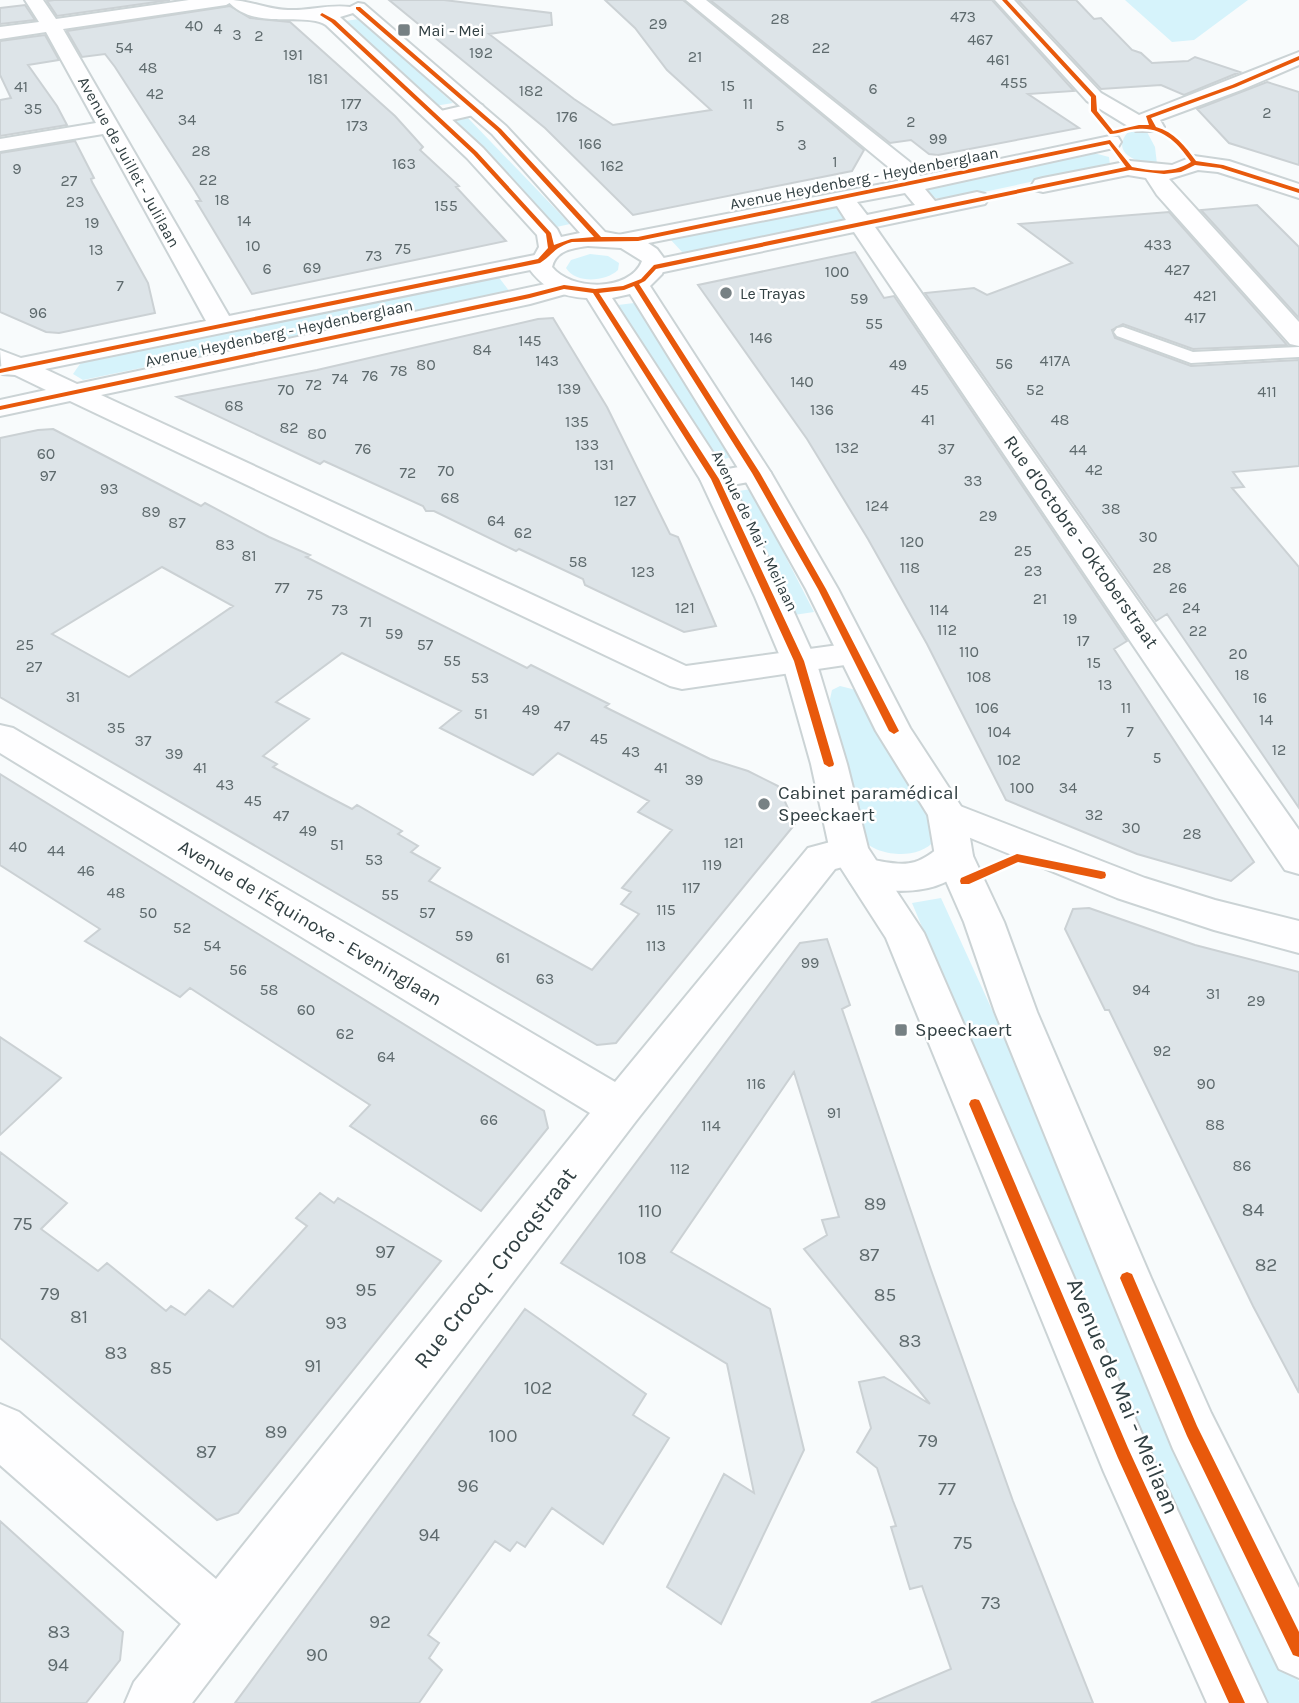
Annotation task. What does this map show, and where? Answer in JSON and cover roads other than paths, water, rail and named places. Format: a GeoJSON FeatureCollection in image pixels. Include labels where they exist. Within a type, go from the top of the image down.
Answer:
{"type":"FeatureCollection","features":[{"type":"Feature","properties":{"kind":"street","name":"Avenue de Juillet - Julilaan"},"geometry":{"type":"LineString","coordinates":[[34,0],[52,25],[221,325]]}},
{"type":"Feature","properties":{"kind":"street"},"geometry":{"type":"LineString","coordinates":[[0,33],[226,0]]}},
{"type":"Feature","properties":{"kind":"street"},"geometry":{"type":"LineString","coordinates":[[236,0],[249,7],[274,13],[322,14],[358,8],[381,0]]}},
{"type":"Feature","properties":{"kind":"street"},"geometry":{"type":"LineString","coordinates":[[695,0],[908,172],[910,185],[929,208]]}},
{"type":"Feature","properties":{"kind":"street"},"geometry":{"type":"LineString","coordinates":[[1004,0],[1094,97],[1148,127],[1169,132],[1181,142],[1194,163]]}},
{"type":"Feature","properties":{"kind":"street"},"geometry":{"type":"LineString","coordinates":[[358,8],[499,130],[598,238]]}},
{"type":"Feature","properties":{"kind":"street"},"geometry":{"type":"LineString","coordinates":[[322,14],[439,117],[549,234],[546,255],[540,267],[546,278],[564,287],[596,291],[645,275],[929,208],[1142,171],[1183,171],[1194,163],[1221,166],[1299,191]]}},
{"type":"Feature","properties":{"kind":"street"},"geometry":{"type":"LineString","coordinates":[[1148,127],[1148,117],[1163,110],[1299,58]]}},
{"type":"Feature","properties":{"kind":"street"},"geometry":{"type":"LineString","coordinates":[[1273,70],[1299,78]]}},
{"type":"Feature","properties":{"kind":"street"},"geometry":{"type":"LineString","coordinates":[[1094,97],[1094,111],[1111,138],[1142,171],[1165,190],[1299,338]]}},
{"type":"Feature","properties":{"kind":"street"},"geometry":{"type":"LineString","coordinates":[[439,117],[475,109]]}},
{"type":"Feature","properties":{"kind":"street"},"geometry":{"type":"LineString","coordinates":[[0,145],[108,127]]}},
{"type":"Feature","properties":{"kind":"street","name":"Avenue Heydenberg - Heydenberglaan"},"geometry":{"type":"LineString","coordinates":[[623,241],[910,185],[1111,138],[1125,128],[1148,127]]}},
{"type":"Feature","properties":{"kind":"street","name":"Rue d'Octobre - Oktoberstraat"},"geometry":{"type":"LineString","coordinates":[[843,198],[1299,860]]}},
{"type":"Feature","properties":{"kind":"street","name":"Avenue de Mai - Meilaan"},"geometry":{"type":"LineString","coordinates":[[546,255],[577,240],[598,238],[634,244],[650,255],[645,275],[822,589],[853,654],[950,835],[1016,1012],[1192,1431],[1299,1649]]}},
{"type":"Feature","properties":{"kind":"street","name":"Avenue Heydenberg - Heydenberglaan"},"geometry":{"type":"LineString","coordinates":[[6,365],[221,325],[546,255]]}},
{"type":"Feature","properties":{"kind":"street","name":"Avenue Heydenberg - Heydenberglaan"},"geometry":{"type":"LineString","coordinates":[[0,408],[564,287]]}},
{"type":"Feature","properties":{"kind":"street","name":"Avenue de Mai - Meilaan"},"geometry":{"type":"LineString","coordinates":[[596,291],[715,479],[799,661],[857,862],[904,933],[1123,1453],[1237,1703]]}},
{"type":"Feature","properties":{"kind":"street"},"geometry":{"type":"LineString","coordinates":[[6,365],[74,392],[682,678],[853,654]]}},
{"type":"Feature","properties":{"kind":"street","name":"Avenue de Mai - Meilaan"},"geometry":{"type":"LineString","coordinates":[[715,479],[756,473]]}},
{"type":"Feature","properties":{"kind":"street","name":"Avenue de l'Équinoxe - Eveninglaan"},"geometry":{"type":"LineString","coordinates":[[0,737],[620,1108]]}},
{"type":"Feature","properties":{"kind":"street"},"geometry":{"type":"LineString","coordinates":[[857,862],[901,878],[933,873],[950,835],[1214,915],[1299,937]]}},
{"type":"Feature","properties":{"kind":"street","name":"Rue Crocq - Crocqstraat"},"geometry":{"type":"LineString","coordinates":[[155,1703],[620,1108],[822,858],[857,862]]}},
{"type":"Feature","properties":{"kind":"street"},"geometry":{"type":"LineString","coordinates":[[0,1430],[219,1619]]}},
{"type":"Feature","properties":{"kind":"lane"},"geometry":{"type":"LineString","coordinates":[[1123,332],[1191,358],[1299,352]]}},
{"type":"Feature","properties":{"kind":"place","name":"Mai - Mei"},"geometry":{"type":"Point","coordinates":[404,30]}},
{"type":"Feature","properties":{"kind":"place","name":"Le Trayas"},"geometry":{"type":"Point","coordinates":[726,293]}},
{"type":"Feature","properties":{"kind":"place","name":"Cabinet paramédical Speeckaert"},"geometry":{"type":"Point","coordinates":[764,804]}},
{"type":"Feature","properties":{"kind":"place","name":"Speeckaert"},"geometry":{"type":"Point","coordinates":[901,1030]}}]}
